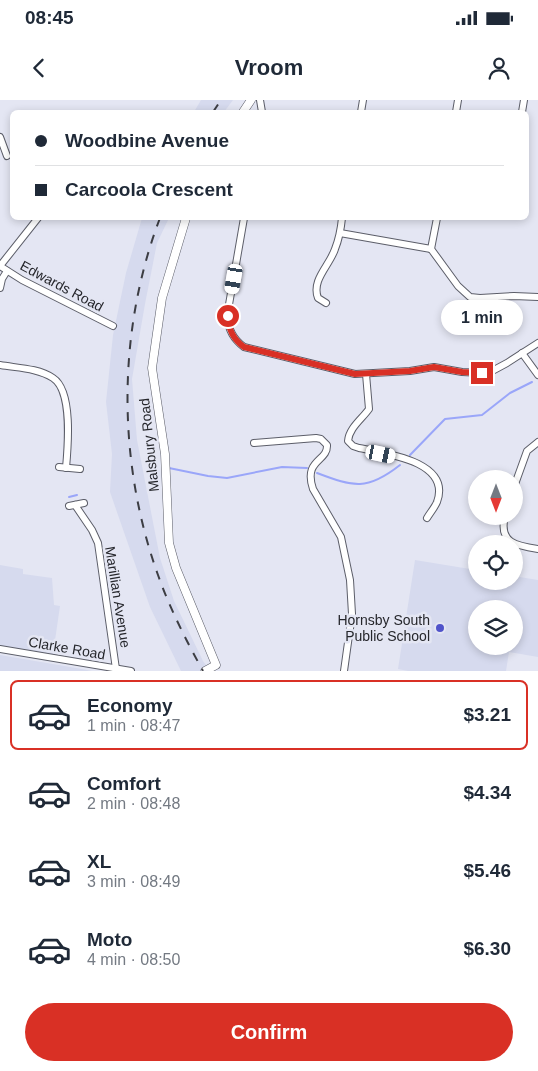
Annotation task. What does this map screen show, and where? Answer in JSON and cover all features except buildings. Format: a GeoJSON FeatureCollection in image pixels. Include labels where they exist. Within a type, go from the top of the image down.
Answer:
{"type":"FeatureCollection","features":[{"type":"Feature","properties":{"kind":"street"},"geometry":{"type":"LineString","coordinates":[[0,137],[7,156]]}},
{"type":"Feature","properties":{"kind":"street"},"geometry":{"type":"LineString","coordinates":[[0,266],[36,220]]}},
{"type":"Feature","properties":{"kind":"street","name":"Malsbury Road"},"geometry":{"type":"LineString","coordinates":[[185,220],[162,298],[152,368],[165,454],[169,543],[213,669]]}},
{"type":"Feature","properties":{"kind":"street"},"geometry":{"type":"LineString","coordinates":[[244,220],[228,326],[237,342],[244,347],[355,374],[434,367],[482,373],[494,370],[538,343]]}},
{"type":"Feature","properties":{"kind":"street"},"geometry":{"type":"LineString","coordinates":[[326,303],[318,298],[317,289],[323,271],[334,253],[342,220]]}},
{"type":"Feature","properties":{"kind":"street"},"geometry":{"type":"LineString","coordinates":[[431,249],[437,220]]}},
{"type":"Feature","properties":{"kind":"street"},"geometry":{"type":"LineString","coordinates":[[340,233],[431,249],[458,286],[470,297],[538,296]]}},
{"type":"Feature","properties":{"kind":"street","name":"Edwards Road"},"geometry":{"type":"LineString","coordinates":[[0,266],[22,280],[113,326]]}},
{"type":"Feature","properties":{"kind":"street"},"geometry":{"type":"LineString","coordinates":[[0,288],[2,279],[7,271]]}},
{"type":"Feature","properties":{"kind":"street"},"geometry":{"type":"LineString","coordinates":[[522,354],[538,375]]}},
{"type":"Feature","properties":{"kind":"street"},"geometry":{"type":"LineString","coordinates":[[0,365],[33,370],[44,374],[54,379],[62,388],[66,399],[68,447],[63,467],[80,469]]}},
{"type":"Feature","properties":{"kind":"street"},"geometry":{"type":"LineString","coordinates":[[366,374],[369,409],[348,436],[348,441],[353,446],[359,448],[416,462],[430,471],[436,479],[439,490],[437,501],[427,518]]}},
{"type":"Feature","properties":{"kind":"street"},"geometry":{"type":"LineString","coordinates":[[254,443],[316,438],[321,439],[328,445],[328,449],[317,460],[310,476],[313,489],[341,537],[350,580],[352,614],[344,671]]}},
{"type":"Feature","properties":{"kind":"street"},"geometry":{"type":"LineString","coordinates":[[520,470],[527,451],[538,442]]}},
{"type":"Feature","properties":{"kind":"street","name":"Marillian Avenue"},"geometry":{"type":"LineString","coordinates":[[84,503],[72,505],[92,530],[98,543],[116,669]]}},
{"type":"Feature","properties":{"kind":"street"},"geometry":{"type":"LineString","coordinates":[[504,525],[503,529],[508,539],[520,546],[538,549]]}},
{"type":"Feature","properties":{"kind":"street","name":"Clarke Road"},"geometry":{"type":"LineString","coordinates":[[0,650],[131,671]]}},
{"type":"Feature","properties":{"kind":"shaded area"},"geometry":{"type":"Polygon","coordinates":[[[201,100],[233,100],[226,110],[195,110],[201,100]]]}},
{"type":"Feature","properties":{"kind":"shaded area"},"geometry":{"type":"Polygon","coordinates":[[[141,220],[168,220],[157,243],[132,379],[137,440],[160,558],[174,601],[203,661],[210,671],[181,671],[150,607],[110,492],[112,454],[106,402],[113,335],[126,273],[141,220]]]}},
{"type":"Feature","properties":{"kind":"shaded area","name":"Hornsby South Public School"},"geometry":{"type":"Polygon","coordinates":[[[415,560],[468,569],[468,590],[523,590],[523,578],[538,580],[538,657],[523,654],[523,600],[468,600],[468,655],[509,655],[506,671],[408,671],[398,669],[415,560]]]}},
{"type":"Feature","properties":{"kind":"shaded area"},"geometry":{"type":"Polygon","coordinates":[[[0,565],[23,569],[23,574],[52,578],[54,605],[60,606],[53,654],[0,646],[0,565]]]}},
{"type":"Feature","properties":{"kind":"shaded area"},"geometry":{"type":"Polygon","coordinates":[[[0,655],[82,669],[92,671],[0,671],[0,655]]]}},
{"type":"Feature","properties":{"kind":"waterway"},"geometry":{"type":"LineString","coordinates":[[410,455],[445,419],[482,415],[510,393],[532,382]]}},
{"type":"Feature","properties":{"kind":"waterway"},"geometry":{"type":"LineString","coordinates":[[317,473],[341,481],[360,484],[378,479],[400,465]]}},
{"type":"Feature","properties":{"kind":"waterway"},"geometry":{"type":"LineString","coordinates":[[169,468],[227,478],[282,467],[307,468]]}},
{"type":"Feature","properties":{"kind":"waterway"},"geometry":{"type":"LineString","coordinates":[[69,497],[77,495]]}},
{"type":"Feature","properties":{"kind":"railway"},"geometry":{"type":"LineString","coordinates":[[214,110],[221,100]]}},
{"type":"Feature","properties":{"kind":"railway"},"geometry":{"type":"LineString","coordinates":[[159,220],[146,261],[136,305],[127,396],[129,442],[135,487],[145,532],[158,575],[179,624],[203,671]]}},
{"type":"Feature","properties":{"kind":"place","name":"Hornsby South Public School"},"geometry":{"type":"Point","coordinates":[440,628]}},
{"type":"Feature","properties":{"kind":"route"},"geometry":{"type":"LineString","coordinates":[[228,316],[228,326],[237,342],[244,347],[355,374],[410,371],[434,367],[482,373]]}}]}
